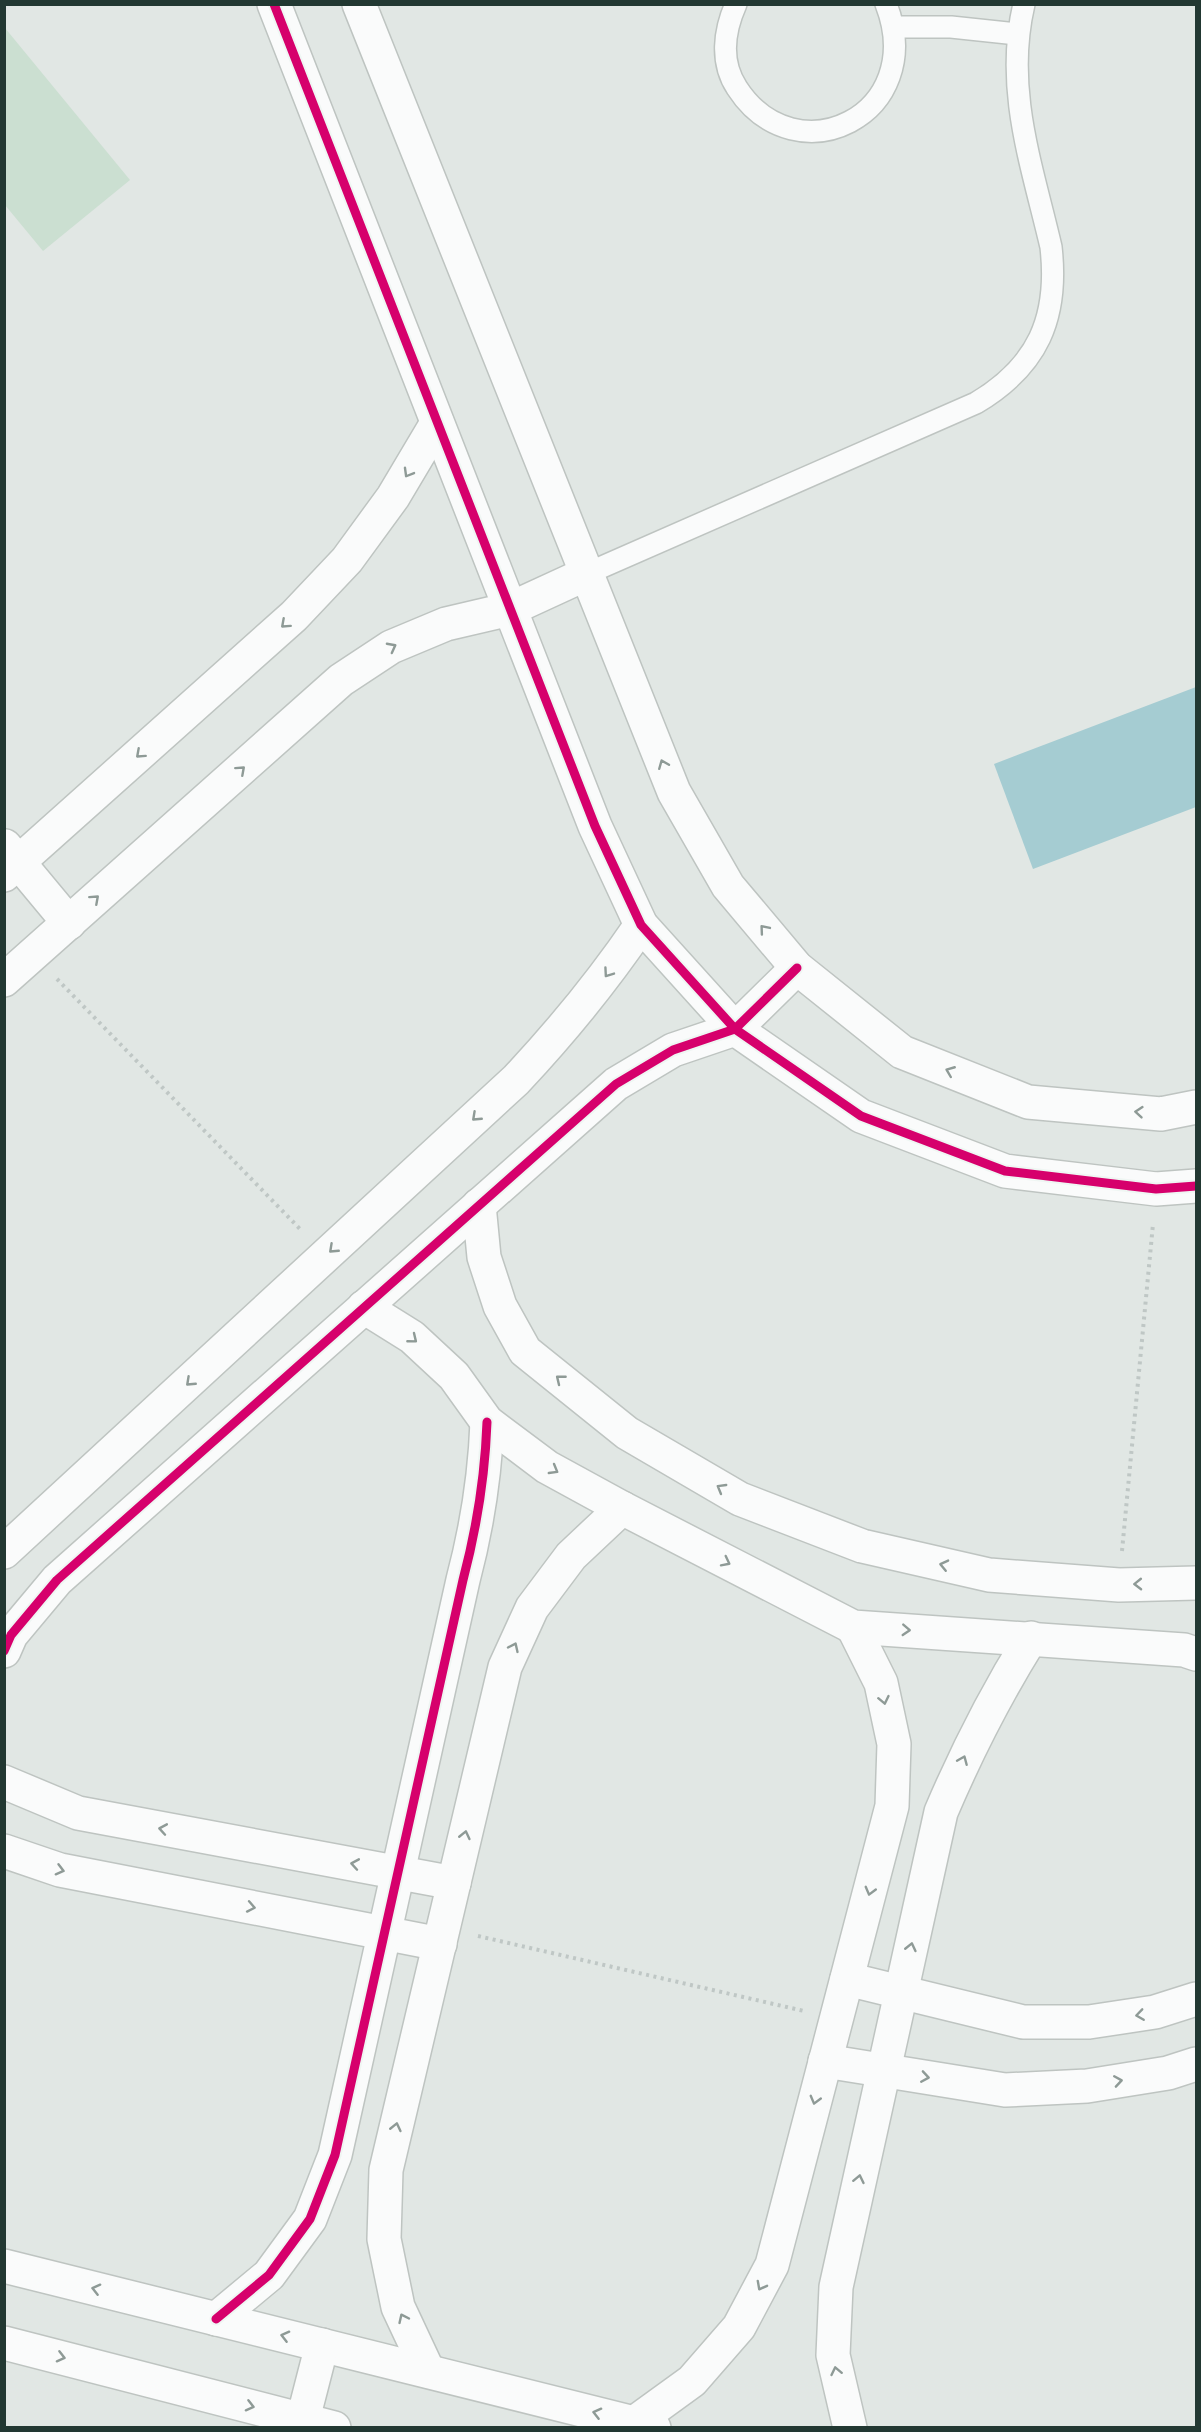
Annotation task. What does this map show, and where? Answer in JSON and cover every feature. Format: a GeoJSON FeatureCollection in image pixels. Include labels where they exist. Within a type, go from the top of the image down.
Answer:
{"type":"FeatureCollection","features":[{"type":"Feature","properties":{"kind":"street"},"geometry":{"type":"LineString","coordinates":[[274,4],[595,826],[641,925],[735,1029],[861,1116],[1005,1170],[1156,1189],[1197,1186]]}},
{"type":"Feature","properties":{"kind":"street"},"geometry":{"type":"LineString","coordinates":[[359,4],[674,792],[728,886],[797,968],[902,1052],[1028,1102],[1161,1114],[1197,1107]]}},
{"type":"Feature","properties":{"kind":"street"},"geometry":{"type":"LineString","coordinates":[[69,923],[9,861],[302,608],[347,560],[393,497],[437,423]]}},
{"type":"Feature","properties":{"kind":"street"},"geometry":{"type":"LineString","coordinates":[[4,980],[341,680],[391,647],[446,624],[510,609],[586,574]]}},
{"type":"Feature","properties":{"kind":"street"},"geometry":{"type":"LineString","coordinates":[[4,1552],[516,1080],[590,997],[641,925]]}},
{"type":"Feature","properties":{"kind":"street"},"geometry":{"type":"LineString","coordinates":[[4,1651],[11,1635],[57,1580],[616,1084],[673,1050],[735,1029],[797,968]]}},
{"type":"Feature","properties":{"kind":"street"},"geometry":{"type":"LineString","coordinates":[[479,1205],[484,1257],[497,1296],[525,1351],[627,1433],[740,1499],[861,1546],[989,1575],[1119,1585],[1197,1583]]}},
{"type":"Feature","properties":{"kind":"street"},"geometry":{"type":"LineString","coordinates":[[364,1307],[412,1337],[454,1376],[487,1422],[547,1467],[853,1627],[1184,1650],[1197,1654]]}},
{"type":"Feature","properties":{"kind":"street"},"geometry":{"type":"LineString","coordinates":[[216,2319],[269,2275],[310,2219],[335,2155],[460,1592],[477,1528],[485,1475],[487,1422]]}},
{"type":"Feature","properties":{"kind":"street"},"geometry":{"type":"LineString","coordinates":[[428,2371],[398,2307],[384,2239],[386,2170],[505,1666],[532,1608],[571,1556],[622,1508]]}},
{"type":"Feature","properties":{"kind":"street"},"geometry":{"type":"LineString","coordinates":[[4,2266],[644,2425],[692,2381],[739,2327],[772,2265],[837,2019],[892,1806],[894,1744],[881,1683],[853,1627]]}},
{"type":"Feature","properties":{"kind":"street"},"geometry":{"type":"LineString","coordinates":[[850,2427],[833,2355],[836,2287],[941,1812],[967,1751],[997,1693],[1031,1638]]}},
{"type":"Feature","properties":{"kind":"street"},"geometry":{"type":"LineString","coordinates":[[4,1782],[78,1814],[454,1883]]}},
{"type":"Feature","properties":{"kind":"street"},"geometry":{"type":"LineString","coordinates":[[4,1851],[60,1870],[383,1933],[441,1936]]}},
{"type":"Feature","properties":{"kind":"street"},"geometry":{"type":"LineString","coordinates":[[847,1979],[1023,2022],[1089,2022],[1155,2012],[1197,1999]]}},
{"type":"Feature","properties":{"kind":"street"},"geometry":{"type":"LineString","coordinates":[[825,2061],[1005,2090],[1087,2086],[1168,2073],[1197,2064]]}},
{"type":"Feature","properties":{"kind":"street"},"geometry":{"type":"LineString","coordinates":[[4,2343],[334,2427]]}},
{"type":"Feature","properties":{"kind":"street"},"geometry":{"type":"LineString","coordinates":[[303,2419],[322,2345]]}},
{"type":"Feature","properties":{"kind":"lane"},"geometry":{"type":"LineString","coordinates":[[736,4],[728,22],[724,51],[731,79],[747,104],[770,121],[797,130],[825,130],[851,122],[873,105],[889,82],[896,55],[894,27],[886,4]]}},
{"type":"Feature","properties":{"kind":"lane"},"geometry":{"type":"LineString","coordinates":[[586,574],[976,403],[998,390],[1031,357],[1048,315],[1054,271],[1051,247],[1017,103],[1017,34],[1024,4]]}},
{"type":"Feature","properties":{"kind":"lane"},"geometry":{"type":"LineString","coordinates":[[894,27],[951,27],[1017,34]]}},
{"type":"Feature","properties":{"kind":"path"},"geometry":{"type":"LineString","coordinates":[[33,954],[326,1256]]}},
{"type":"Feature","properties":{"kind":"path"},"geometry":{"type":"LineString","coordinates":[[1119,1585],[1156,1189]]}},
{"type":"Feature","properties":{"kind":"path"},"geometry":{"type":"LineString","coordinates":[[441,1936],[837,2019]]}},
{"type":"Feature","properties":{"kind":"green space"},"geometry":{"type":"Polygon","coordinates":[[[5,28],[130,180],[43,251],[5,205],[5,28]]]}},
{"type":"Feature","properties":{"kind":"water"},"geometry":{"type":"Polygon","coordinates":[[[1196,687],[1196,807],[1033,869],[994,764],[1196,687]]]}},
{"type":"Feature","properties":{"kind":"cycle path"},"geometry":{"type":"LineString","coordinates":[[274,4],[595,826],[641,925],[735,1029],[861,1116],[1005,1171],[1156,1189],[1196,1186]]}},
{"type":"Feature","properties":{"kind":"cycle path"},"geometry":{"type":"LineString","coordinates":[[4,1651],[11,1635],[57,1580],[616,1084],[673,1050],[735,1029],[797,968]]}},
{"type":"Feature","properties":{"kind":"cycle path"},"geometry":{"type":"LineString","coordinates":[[216,2319],[269,2275],[310,2219],[335,2155],[472,1541],[480,1502],[487,1422]]}}]}
